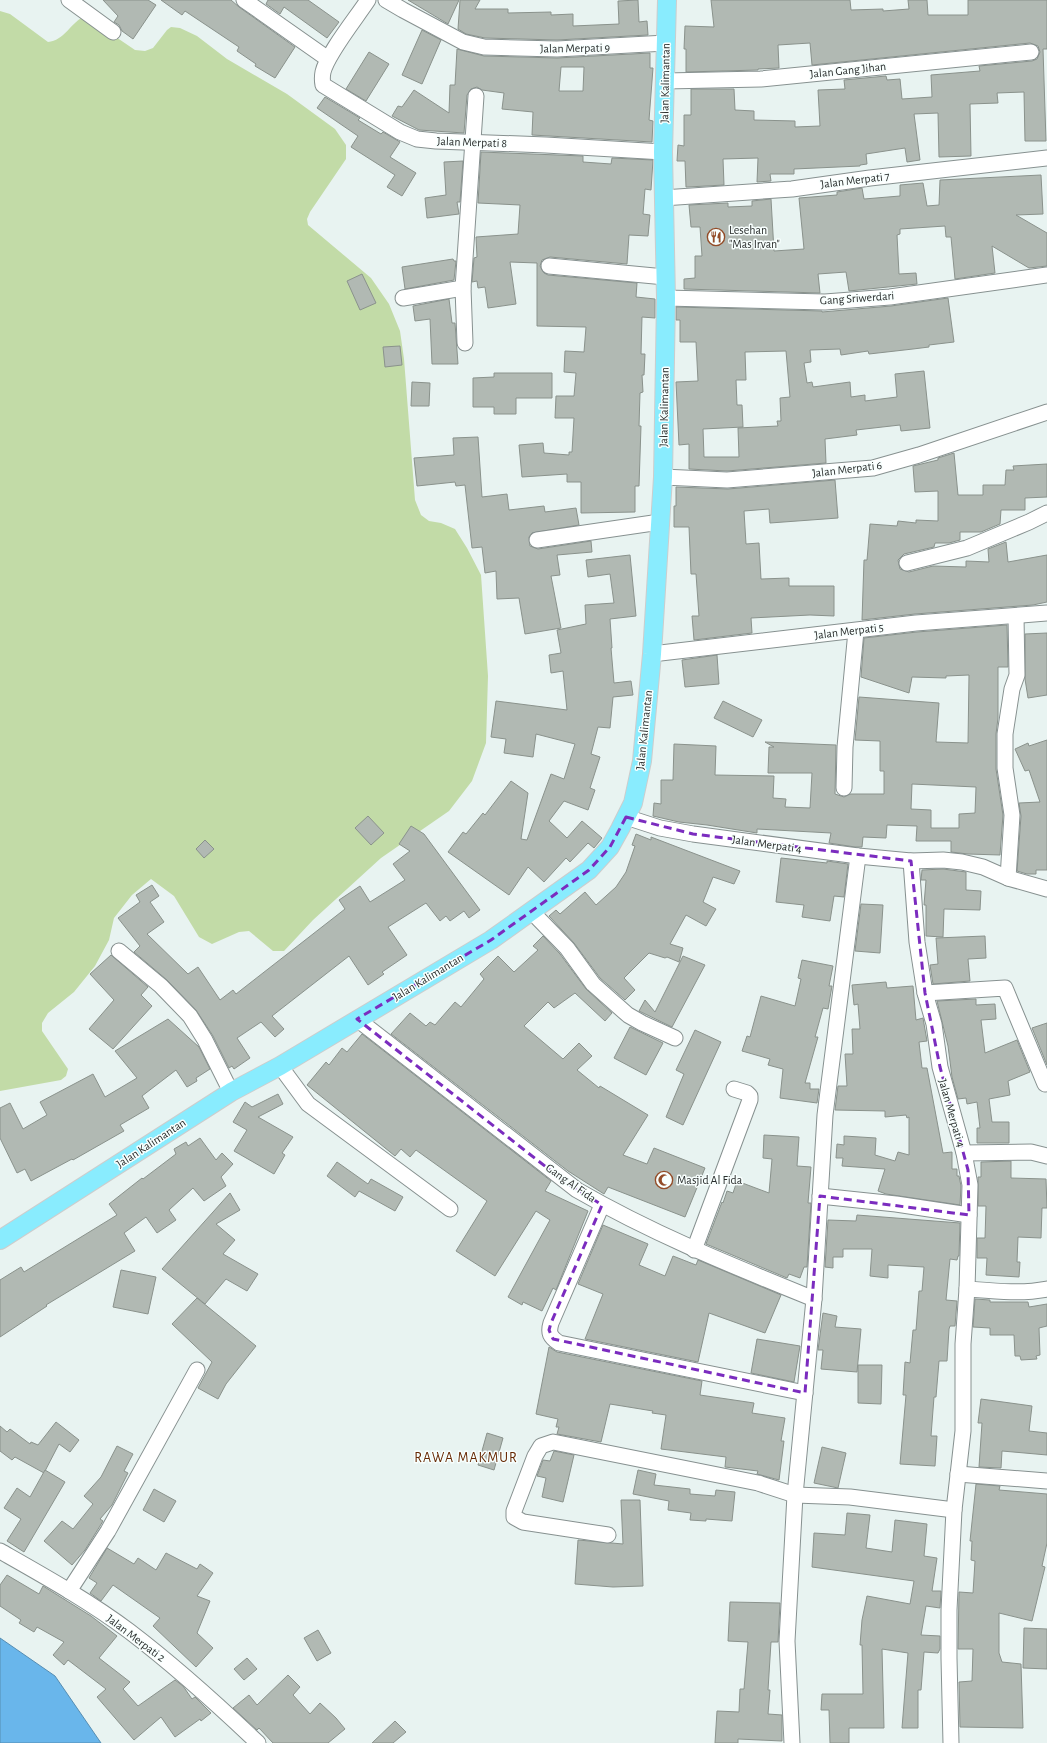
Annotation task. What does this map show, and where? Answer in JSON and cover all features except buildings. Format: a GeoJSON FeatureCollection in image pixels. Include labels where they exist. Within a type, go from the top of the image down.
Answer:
{"type":"FeatureCollection","features":[{"type":"Feature","properties":{"kind":"main road","name":"Jalan Kalimantan"},"geometry":{"type":"LineString","coordinates":[[0,1240],[231,1092],[280,1066],[491,940],[589,870],[610,847],[633,803],[642,761],[652,654],[663,477],[666,298],[663,152],[667,0]]}},
{"type":"Feature","properties":{"kind":"street"},"geometry":{"type":"LineString","coordinates":[[69,0],[113,32]]}},
{"type":"Feature","properties":{"kind":"street"},"geometry":{"type":"LineString","coordinates":[[244,0],[328,59],[368,0]]}},
{"type":"Feature","properties":{"kind":"street","name":"Jalan Merpati 9"},"geometry":{"type":"LineString","coordinates":[[386,0],[463,42],[484,47],[557,49],[666,43]]}},
{"type":"Feature","properties":{"kind":"street","name":"Jalan Gang Jihan"},"geometry":{"type":"LineString","coordinates":[[665,81],[761,79],[1031,52]]}},
{"type":"Feature","properties":{"kind":"street","name":"Jalan Merpati 8"},"geometry":{"type":"LineString","coordinates":[[328,59],[323,71],[323,85],[400,132],[417,139],[663,152]]}},
{"type":"Feature","properties":{"kind":"street"},"geometry":{"type":"LineString","coordinates":[[465,343],[463,288],[476,96]]}},
{"type":"Feature","properties":{"kind":"street","name":"Jalan Merpati 7"},"geometry":{"type":"LineString","coordinates":[[663,198],[792,189],[870,178],[1047,158]]}},
{"type":"Feature","properties":{"kind":"street"},"geometry":{"type":"LineString","coordinates":[[548,266],[665,277]]}},
{"type":"Feature","properties":{"kind":"street","name":"Gang Sriwerdari"},"geometry":{"type":"LineString","coordinates":[[666,298],[825,302],[890,296],[1047,275]]}},
{"type":"Feature","properties":{"kind":"street"},"geometry":{"type":"LineString","coordinates":[[403,298],[463,288]]}},
{"type":"Feature","properties":{"kind":"street","name":"Jalan Merpati 6"},"geometry":{"type":"LineString","coordinates":[[663,477],[727,480],[873,468],[919,455],[1047,412]]}},
{"type":"Feature","properties":{"kind":"street"},"geometry":{"type":"LineString","coordinates":[[907,563],[967,548],[1029,522],[1047,512]]}},
{"type":"Feature","properties":{"kind":"street"},"geometry":{"type":"LineString","coordinates":[[537,540],[660,522]]}},
{"type":"Feature","properties":{"kind":"street","name":"Jalan Merpati 5"},"geometry":{"type":"LineString","coordinates":[[652,654],[916,623],[1047,613]]}},
{"type":"Feature","properties":{"kind":"street"},"geometry":{"type":"LineString","coordinates":[[1008,878],[1012,815],[1005,768],[1005,734],[1012,689],[1017,675],[1016,616]]}},
{"type":"Feature","properties":{"kind":"street"},"geometry":{"type":"LineString","coordinates":[[844,788],[845,747],[856,631]]}},
{"type":"Feature","properties":{"kind":"street","name":"Jalan Merpati 4"},"geometry":{"type":"LineString","coordinates":[[626,817],[660,828],[693,834],[858,856],[911,861],[943,860],[962,862],[983,867],[1008,878],[1047,889]]}},
{"type":"Feature","properties":{"kind":"street"},"geometry":{"type":"LineString","coordinates":[[792,1743],[787,1642],[795,1495],[814,1299],[829,1079],[858,856]]}},
{"type":"Feature","properties":{"kind":"street","name":"Jalan Merpati 4"},"geometry":{"type":"LineString","coordinates":[[911,861],[917,942],[925,993],[934,1024],[940,1067],[964,1153],[970,1185],[967,1290],[963,1344],[963,1431],[954,1510],[949,1610],[951,1743]]}},
{"type":"Feature","properties":{"kind":"street"},"geometry":{"type":"LineString","coordinates":[[532,912],[566,948],[593,984],[628,1015],[675,1038]]}},
{"type":"Feature","properties":{"kind":"street"},"geometry":{"type":"LineString","coordinates":[[120,951],[161,986],[190,1016],[205,1040],[231,1092]]}},
{"type":"Feature","properties":{"kind":"street"},"geometry":{"type":"LineString","coordinates":[[925,993],[1005,988],[1045,1084]]}},
{"type":"Feature","properties":{"kind":"street","name":"Gang Al Fida"},"geometry":{"type":"LineString","coordinates":[[357,1019],[564,1181],[602,1204],[694,1250],[814,1299]]}},
{"type":"Feature","properties":{"kind":"street"},"geometry":{"type":"LineString","coordinates":[[280,1066],[308,1104],[450,1209]]}},
{"type":"Feature","properties":{"kind":"street"},"geometry":{"type":"LineString","coordinates":[[694,1250],[750,1100],[750,1096],[747,1093],[734,1088]]}},
{"type":"Feature","properties":{"kind":"street"},"geometry":{"type":"LineString","coordinates":[[964,1153],[1031,1152],[1047,1156]]}},
{"type":"Feature","properties":{"kind":"street"},"geometry":{"type":"LineString","coordinates":[[820,1196],[896,1204],[969,1215]]}},
{"type":"Feature","properties":{"kind":"street"},"geometry":{"type":"LineString","coordinates":[[602,1204],[551,1323],[549,1330],[550,1336],[553,1339],[559,1343],[805,1393]]}},
{"type":"Feature","properties":{"kind":"street"},"geometry":{"type":"LineString","coordinates":[[967,1290],[1012,1292],[1036,1292],[1047,1290]]}},
{"type":"Feature","properties":{"kind":"street"},"geometry":{"type":"LineString","coordinates":[[69,1590],[108,1531],[197,1370]]}},
{"type":"Feature","properties":{"kind":"street"},"geometry":{"type":"LineString","coordinates":[[608,1535],[523,1522],[514,1517],[514,1511],[532,1463],[541,1446],[553,1442],[758,1483],[795,1495],[850,1497],[954,1510]]}},
{"type":"Feature","properties":{"kind":"street"},"geometry":{"type":"LineString","coordinates":[[958,1474],[1047,1480]]}},
{"type":"Feature","properties":{"kind":"street","name":"Jalan Merpati 2"},"geometry":{"type":"LineString","coordinates":[[0,1551],[69,1590],[128,1631],[216,1703],[258,1743]]}},
{"type":"Feature","properties":{"kind":"highlighted area"},"geometry":{"type":"Polygon","coordinates":[[[626,817],[693,834],[911,861],[925,993],[940,1067],[968,1170],[969,1215],[820,1196],[805,1393],[553,1339],[549,1330],[551,1323],[602,1205],[564,1181],[357,1019],[491,940],[589,870],[610,847],[626,817]]]}},
{"type":"Feature","properties":{"kind":"green space"},"geometry":{"type":"Polygon","coordinates":[[[0,11],[10,14],[48,42],[59,38],[76,22],[85,16],[135,50],[145,51],[153,48],[171,27],[180,28],[197,36],[227,59],[287,94],[335,129],[346,145],[346,159],[310,212],[307,219],[308,225],[371,278],[389,304],[400,331],[404,359],[415,500],[421,515],[429,521],[441,523],[455,529],[481,575],[488,676],[486,743],[472,781],[449,811],[381,858],[313,920],[284,951],[273,951],[249,931],[239,932],[212,944],[199,937],[174,896],[151,879],[132,895],[114,918],[109,940],[95,966],[74,992],[48,1013],[42,1023],[42,1031],[68,1069],[66,1076],[61,1080],[0,1091],[0,11]]]}},
{"type":"Feature","properties":{"kind":"water"},"geometry":{"type":"Polygon","coordinates":[[[0,1638],[55,1676],[101,1743],[0,1743],[0,1638]]]}},
{"type":"Feature","properties":{"kind":"place","name":"Lesehan \"Mas Irvan\""},"geometry":{"type":"Point","coordinates":[716,237]}},
{"type":"Feature","properties":{"kind":"place","name":"Masjid Al Fida"},"geometry":{"type":"Point","coordinates":[664,1180]}},
{"type":"Feature","properties":{"kind":"district","name":"RAWA MAKMUR"},"geometry":{"type":"Point","coordinates":[466,1457]}}]}
